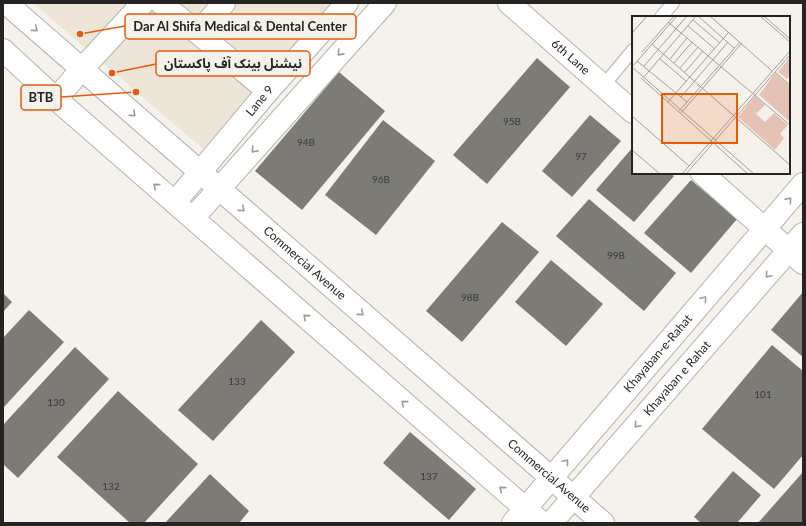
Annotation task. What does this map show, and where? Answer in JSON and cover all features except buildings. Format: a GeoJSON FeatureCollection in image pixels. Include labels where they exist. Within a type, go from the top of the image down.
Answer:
{"type":"FeatureCollection","features":[{"type":"Feature","properties":{"kind":"street","name":"Commercial Avenue"},"geometry":{"type":"LineString","coordinates":[[6,3],[603,523]]}},
{"type":"Feature","properties":{"kind":"street"},"geometry":{"type":"LineString","coordinates":[[56,99],[143,3]]}},
{"type":"Feature","properties":{"kind":"street"},"geometry":{"type":"LineString","coordinates":[[161,3],[268,91]]}},
{"type":"Feature","properties":{"kind":"street"},"geometry":{"type":"LineString","coordinates":[[198,33],[224,3]]}},
{"type":"Feature","properties":{"kind":"street","name":"Lane 9"},"geometry":{"type":"LineString","coordinates":[[175,202],[268,91],[347,3]]}},
{"type":"Feature","properties":{"kind":"street"},"geometry":{"type":"LineString","coordinates":[[193,218],[385,3]]}},
{"type":"Feature","properties":{"kind":"street","name":"6th Lane"},"geometry":{"type":"LineString","coordinates":[[509,3],[632,111]]}},
{"type":"Feature","properties":{"kind":"street"},"geometry":{"type":"LineString","coordinates":[[3,50],[56,99],[193,218],[519,516],[542,523]]}},
{"type":"Feature","properties":{"kind":"street"},"geometry":{"type":"LineString","coordinates":[[703,174],[796,257]]}},
{"type":"Feature","properties":{"kind":"street","name":"Khayaban-e-Rahat"},"geometry":{"type":"LineString","coordinates":[[519,516],[803,184]]}},
{"type":"Feature","properties":{"kind":"street","name":"Khayaban e Rahat"},"geometry":{"type":"LineString","coordinates":[[551,523],[796,257],[803,234]]}},
{"type":"Feature","properties":{"kind":"lane"},"geometry":{"type":"LineString","coordinates":[[662,16],[673,3]]}},
{"type":"Feature","properties":{"kind":"lane"},"geometry":{"type":"LineString","coordinates":[[603,86],[632,51]]}},
{"type":"Feature","properties":{"kind":"shaded area"},"geometry":{"type":"Polygon","coordinates":[[[33,3],[332,3],[203,149],[33,3]]]}},
{"type":"Feature","properties":{"kind":"place","name":"Dar Al Shifa Medical & Dental Center"},"geometry":{"type":"Point","coordinates":[80,34]}},
{"type":"Feature","properties":{"kind":"place","name":"نیشنل بینک آف پاکستان"},"geometry":{"type":"Point","coordinates":[112,73]}},
{"type":"Feature","properties":{"kind":"place","name":"BTB"},"geometry":{"type":"Point","coordinates":[136,92]}}]}
